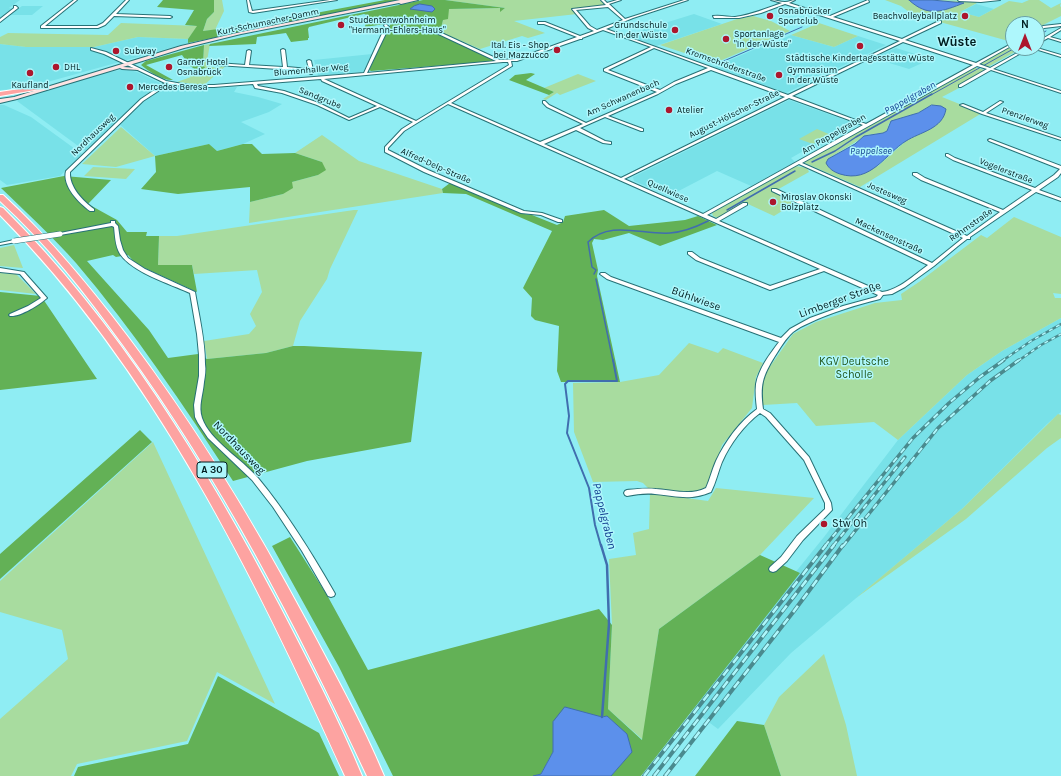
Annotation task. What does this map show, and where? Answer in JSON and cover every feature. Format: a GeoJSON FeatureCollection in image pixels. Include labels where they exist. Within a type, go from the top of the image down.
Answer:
{"type":"FeatureCollection","features":[{"type":"Feature","properties":{"kind":"highway"},"geometry":{"type":"LineString","coordinates":[[1,99],[12,93],[39,88]]}},
{"type":"Feature","properties":{"kind":"highway","name":"A 30"},"geometry":{"type":"LineString","coordinates":[[0,197],[58,256],[82,284],[136,354],[184,426],[231,501],[274,576],[322,667],[376,776]]}},
{"type":"Feature","properties":{"kind":"highway","name":"A 30"},"geometry":{"type":"LineString","coordinates":[[1,212],[35,247],[71,288],[121,354],[174,432],[213,496],[309,677],[354,776]]}},
{"type":"Feature","properties":{"kind":"main road","name":"Kurt-Schumacher-Damm"},"geometry":{"type":"LineString","coordinates":[[1,99],[15,98],[127,63],[241,33],[406,0]]}},
{"type":"Feature","properties":{"kind":"main road","name":"Kurt-Schumacher-Damm"},"geometry":{"type":"LineString","coordinates":[[171,51],[416,0]]}},
{"type":"Feature","properties":{"kind":"main road","name":"Kurt-Schumacher-Damm"},"geometry":{"type":"LineString","coordinates":[[39,88],[117,64],[127,63]]}},
{"type":"Feature","properties":{"kind":"main road"},"geometry":{"type":"LineString","coordinates":[[105,71],[125,68],[137,69]]}},
{"type":"Feature","properties":{"kind":"street"},"geometry":{"type":"LineString","coordinates":[[76,0],[42,27],[98,27],[104,24],[128,0]]}},
{"type":"Feature","properties":{"kind":"street"},"geometry":{"type":"LineString","coordinates":[[248,0],[251,12],[253,13],[336,0]]}},
{"type":"Feature","properties":{"kind":"street"},"geometry":{"type":"LineString","coordinates":[[602,0],[625,20]]}},
{"type":"Feature","properties":{"kind":"street"},"geometry":{"type":"LineString","coordinates":[[597,31],[589,27],[574,9],[608,5],[620,0]]}},
{"type":"Feature","properties":{"kind":"street","name":"Blumenhaller Weg"},"geometry":{"type":"LineString","coordinates":[[92,49],[105,53],[168,83],[204,87],[365,74],[509,61],[581,38],[625,20],[687,0]]}},
{"type":"Feature","properties":{"kind":"street"},"geometry":{"type":"LineString","coordinates":[[772,0],[1061,92]]}},
{"type":"Feature","properties":{"kind":"street"},"geometry":{"type":"LineString","coordinates":[[714,17],[722,15],[729,18],[739,17],[794,0]]}},
{"type":"Feature","properties":{"kind":"street"},"geometry":{"type":"LineString","coordinates":[[959,0],[999,0]]}},
{"type":"Feature","properties":{"kind":"street"},"geometry":{"type":"LineString","coordinates":[[829,17],[868,1]]}},
{"type":"Feature","properties":{"kind":"street"},"geometry":{"type":"LineString","coordinates":[[0,21],[16,8],[15,7]]}},
{"type":"Feature","properties":{"kind":"street"},"geometry":{"type":"LineString","coordinates":[[113,15],[170,17]]}},
{"type":"Feature","properties":{"kind":"street","name":"August-Hölscher-Straße"},"geometry":{"type":"LineString","coordinates":[[620,179],[940,22]]}},
{"type":"Feature","properties":{"kind":"street"},"geometry":{"type":"LineString","coordinates":[[539,23],[544,23],[581,38]]}},
{"type":"Feature","properties":{"kind":"street"},"geometry":{"type":"LineString","coordinates":[[365,74],[387,27],[386,25]]}},
{"type":"Feature","properties":{"kind":"street"},"geometry":{"type":"LineString","coordinates":[[1045,27],[1061,26]]}},
{"type":"Feature","properties":{"kind":"street"},"geometry":{"type":"LineString","coordinates":[[1046,37],[1061,26]]}},
{"type":"Feature","properties":{"kind":"street","name":"Kromschröderstraße"},"geometry":{"type":"LineString","coordinates":[[604,29],[866,125]]}},
{"type":"Feature","properties":{"kind":"street"},"geometry":{"type":"LineString","coordinates":[[433,30],[502,62]]}},
{"type":"Feature","properties":{"kind":"street"},"geometry":{"type":"LineString","coordinates":[[1046,37],[1061,41]]}},
{"type":"Feature","properties":{"kind":"street"},"geometry":{"type":"LineString","coordinates":[[654,47],[605,70],[659,91]]}},
{"type":"Feature","properties":{"kind":"street","name":"Am Pappelgraben"},"geometry":{"type":"LineString","coordinates":[[704,215],[1005,48]]}},
{"type":"Feature","properties":{"kind":"street"},"geometry":{"type":"LineString","coordinates":[[283,50],[285,68]]}},
{"type":"Feature","properties":{"kind":"street"},"geometry":{"type":"LineString","coordinates":[[247,65],[249,51]]}},
{"type":"Feature","properties":{"kind":"street"},"geometry":{"type":"LineString","coordinates":[[1045,51],[1061,56]]}},
{"type":"Feature","properties":{"kind":"street"},"geometry":{"type":"LineString","coordinates":[[960,86],[1014,56]]}},
{"type":"Feature","properties":{"kind":"street"},"geometry":{"type":"LineString","coordinates":[[309,61],[312,78]]}},
{"type":"Feature","properties":{"kind":"street","name":"Alfred-Delp-Straße"},"geometry":{"type":"LineString","coordinates":[[509,61],[511,65],[508,67],[403,130],[386,148],[386,151],[426,171],[523,212],[542,214],[560,221]]}},
{"type":"Feature","properties":{"kind":"street"},"geometry":{"type":"LineString","coordinates":[[216,64],[311,70]]}},
{"type":"Feature","properties":{"kind":"street","name":"Am Schwanenbach"},"geometry":{"type":"LineString","coordinates":[[540,144],[659,91],[675,82],[712,68]]}},
{"type":"Feature","properties":{"kind":"street"},"geometry":{"type":"LineString","coordinates":[[322,77],[323,80],[415,122]]}},
{"type":"Feature","properties":{"kind":"street","name":"Nordhausweg"},"geometry":{"type":"LineString","coordinates":[[92,210],[82,202],[67,179],[68,172],[142,100],[168,83]]}},
{"type":"Feature","properties":{"kind":"street","name":"Sandgrube"},"geometry":{"type":"LineString","coordinates":[[255,83],[256,87],[283,92],[318,104],[349,119],[380,106]]}},
{"type":"Feature","properties":{"kind":"street"},"geometry":{"type":"LineString","coordinates":[[544,102],[548,106],[586,124]]}},
{"type":"Feature","properties":{"kind":"street","name":"Prenzlerweg"},"geometry":{"type":"LineString","coordinates":[[983,113],[1001,102]]}},
{"type":"Feature","properties":{"kind":"street","name":"Quellwiese"},"geometry":{"type":"LineString","coordinates":[[448,103],[881,294]]}},
{"type":"Feature","properties":{"kind":"street","name":"Prenzlerweg"},"geometry":{"type":"LineString","coordinates":[[962,105],[1061,139]]}},
{"type":"Feature","properties":{"kind":"street"},"geometry":{"type":"LineString","coordinates":[[604,116],[642,130]]}},
{"type":"Feature","properties":{"kind":"street"},"geometry":{"type":"LineString","coordinates":[[576,128],[604,142],[610,143]]}},
{"type":"Feature","properties":{"kind":"street"},"geometry":{"type":"LineString","coordinates":[[990,140],[1061,169]]}},
{"type":"Feature","properties":{"kind":"street","name":"Vogelerstraße"},"geometry":{"type":"LineString","coordinates":[[947,154],[954,159],[1061,200]]}},
{"type":"Feature","properties":{"kind":"street","name":"Jostesweg"},"geometry":{"type":"LineString","coordinates":[[799,163],[968,238]]}},
{"type":"Feature","properties":{"kind":"street","name":"Rehmstraße"},"geometry":{"type":"LineString","coordinates":[[890,293],[932,265],[956,245],[1056,176],[1061,169]]}},
{"type":"Feature","properties":{"kind":"street"},"geometry":{"type":"LineString","coordinates":[[915,174],[1003,212]]}},
{"type":"Feature","properties":{"kind":"street","name":"Mackensenstraße"},"geometry":{"type":"LineString","coordinates":[[774,190],[932,265]]}},
{"type":"Feature","properties":{"kind":"street"},"geometry":{"type":"LineString","coordinates":[[716,220],[745,204]]}},
{"type":"Feature","properties":{"kind":"street","name":"Nordhausweg"},"geometry":{"type":"LineString","coordinates":[[0,244],[113,223],[116,226],[119,245],[126,260],[138,268],[192,292],[202,354],[202,375],[200,391],[196,403],[201,423],[208,433],[254,477],[284,516],[331,594]]}},
{"type":"Feature","properties":{"kind":"street"},"geometry":{"type":"LineString","coordinates":[[690,252],[698,259],[770,288],[824,269]]}},
{"type":"Feature","properties":{"kind":"street"},"geometry":{"type":"LineString","coordinates":[[0,270],[22,273],[44,298],[30,307],[12,315]]}},
{"type":"Feature","properties":{"kind":"street","name":"Bühlwiese"},"geometry":{"type":"LineString","coordinates":[[603,274],[609,278],[783,341]]}},
{"type":"Feature","properties":{"kind":"street","name":"Limberger Straße"},"geometry":{"type":"LineString","coordinates":[[760,410],[758,390],[760,378],[765,367],[791,331],[836,310],[878,298],[881,294],[890,293]]}},
{"type":"Feature","properties":{"kind":"street"},"geometry":{"type":"LineString","coordinates":[[627,493],[648,491],[692,496],[701,495],[709,490],[720,459],[731,442],[753,415],[760,410],[768,415],[808,459],[828,503],[829,510],[800,538],[784,559],[773,569]]}},
{"type":"Feature","properties":{"kind":"shaded area"},"geometry":{"type":"Polygon","coordinates":[[[0,0],[20,0],[9,8],[12,9],[0,19],[0,0]]]}},
{"type":"Feature","properties":{"kind":"shaded area"},"geometry":{"type":"Polygon","coordinates":[[[976,4],[994,9],[979,17],[960,12],[976,4]]]}},
{"type":"Feature","properties":{"kind":"shaded area"},"geometry":{"type":"Polygon","coordinates":[[[22,6],[43,6],[32,15],[10,15],[22,6]]]}},
{"type":"Feature","properties":{"kind":"shaded area","name":"Grundschule in der Wüste"},"geometry":{"type":"Polygon","coordinates":[[[694,14],[722,24],[656,46],[626,35],[694,14]]]}},
{"type":"Feature","properties":{"kind":"shaded area"},"geometry":{"type":"Polygon","coordinates":[[[791,35],[834,47],[858,36],[886,45],[786,93],[714,67],[791,35]]]}},
{"type":"Feature","properties":{"kind":"shaded area"},"geometry":{"type":"Polygon","coordinates":[[[138,37],[188,39],[188,43],[22,89],[0,90],[0,44],[26,47],[94,47],[138,37]]]}},
{"type":"Feature","properties":{"kind":"shaded area"},"geometry":{"type":"Polygon","coordinates":[[[896,48],[931,59],[909,69],[873,58],[896,48]]]}},
{"type":"Feature","properties":{"kind":"shaded area"},"geometry":{"type":"Polygon","coordinates":[[[372,54],[363,72],[318,76],[314,60],[372,54]]]}},
{"type":"Feature","properties":{"kind":"shaded area"},"geometry":{"type":"Polygon","coordinates":[[[125,69],[137,72],[166,86],[193,89],[237,87],[234,92],[282,104],[269,112],[241,122],[265,134],[243,144],[217,151],[209,144],[155,156],[117,122],[85,151],[17,101],[19,99],[95,75],[125,69]]]}},
{"type":"Feature","properties":{"kind":"shaded area"},"geometry":{"type":"Polygon","coordinates":[[[789,100],[859,125],[812,151],[805,150],[791,158],[795,162],[751,186],[717,171],[669,196],[634,181],[633,177],[789,100]]]}},
{"type":"Feature","properties":{"kind":"shaded area"},"geometry":{"type":"Polygon","coordinates":[[[0,105],[4,105],[31,117],[82,154],[60,176],[7,185],[0,180],[0,105]]]}},
{"type":"Feature","properties":{"kind":"shaded area"},"geometry":{"type":"Polygon","coordinates":[[[1061,318],[1061,412],[1047,424],[963,508],[791,653],[718,729],[687,706],[824,537],[898,440],[967,375],[1002,351],[1061,318]]]}},
{"type":"Feature","properties":{"kind":"green space"},"geometry":{"type":"Polygon","coordinates":[[[163,0],[214,0],[214,12],[207,19],[203,31],[257,24],[385,0],[399,0],[188,43],[188,39],[197,26],[185,25],[194,10],[157,7],[163,0]]]}},
{"type":"Feature","properties":{"kind":"green space"},"geometry":{"type":"Polygon","coordinates":[[[214,0],[222,0],[224,11],[215,30],[203,31],[207,19],[214,12],[214,0]]]}},
{"type":"Feature","properties":{"kind":"green space"},"geometry":{"type":"Polygon","coordinates":[[[423,0],[445,0],[505,8],[500,12],[500,8],[449,9],[448,19],[443,20],[441,28],[432,31],[498,61],[371,71],[369,70],[391,23],[365,27],[367,15],[364,14],[309,27],[308,40],[291,42],[286,33],[257,37],[256,44],[209,46],[210,44],[423,0]]]}},
{"type":"Feature","properties":{"kind":"green space"},"geometry":{"type":"Polygon","coordinates":[[[445,0],[600,0],[606,6],[573,9],[577,14],[514,21],[545,33],[528,38],[522,36],[480,49],[436,30],[441,28],[443,20],[449,9],[500,8],[500,11],[505,8],[445,0]]]}},
{"type":"Feature","properties":{"kind":"green space"},"geometry":{"type":"Polygon","coordinates":[[[885,0],[910,0],[942,11],[963,3],[932,0],[974,1],[977,3],[960,12],[979,17],[1009,1],[1022,3],[1029,0],[1039,0],[1051,8],[1061,3],[1061,16],[1045,24],[1045,16],[1005,16],[1005,40],[909,12],[901,6],[885,0]]]}},
{"type":"Feature","properties":{"kind":"green space","name":"Sportanlage \"In der Wüste\""},"geometry":{"type":"Polygon","coordinates":[[[753,16],[771,21],[790,31],[715,63],[660,45],[737,19],[753,16]]]}},
{"type":"Feature","properties":{"kind":"green space"},"geometry":{"type":"Polygon","coordinates":[[[121,23],[198,26],[188,39],[138,37],[94,47],[26,47],[0,44],[0,37],[8,33],[108,35],[121,23]]]}},
{"type":"Feature","properties":{"kind":"green space"},"geometry":{"type":"Polygon","coordinates":[[[819,23],[858,36],[834,47],[791,35],[819,23]]]}},
{"type":"Feature","properties":{"kind":"green space"},"geometry":{"type":"Polygon","coordinates":[[[210,44],[207,61],[212,62],[209,66],[216,68],[227,65],[204,85],[177,82],[191,77],[187,75],[205,68],[203,64],[204,45],[210,44]]]}},
{"type":"Feature","properties":{"kind":"green space"},"geometry":{"type":"Polygon","coordinates":[[[204,45],[203,64],[205,68],[198,71],[190,66],[182,55],[146,65],[173,80],[160,77],[141,65],[146,61],[204,45]]]}},
{"type":"Feature","properties":{"kind":"green space"},"geometry":{"type":"Polygon","coordinates":[[[1005,49],[1005,56],[1008,56],[988,67],[979,64],[1005,49]]]}},
{"type":"Feature","properties":{"kind":"green space"},"geometry":{"type":"Polygon","coordinates":[[[973,67],[985,70],[958,86],[959,88],[942,97],[982,113],[860,187],[805,163],[804,161],[973,67]],[[932,105],[918,113],[889,123],[887,131],[883,133],[867,135],[828,159],[828,167],[841,174],[878,166],[907,140],[935,126],[937,105],[932,105]]]}},
{"type":"Feature","properties":{"kind":"green space"},"geometry":{"type":"Polygon","coordinates":[[[535,74],[526,80],[554,92],[549,95],[509,80],[515,75],[535,74]]]}},
{"type":"Feature","properties":{"kind":"green space"},"geometry":{"type":"Polygon","coordinates":[[[578,74],[596,81],[560,95],[557,93],[546,100],[543,99],[554,92],[544,88],[578,74]]]}},
{"type":"Feature","properties":{"kind":"green space"},"geometry":{"type":"Polygon","coordinates":[[[121,127],[155,156],[116,167],[82,164],[121,127]]]}},
{"type":"Feature","properties":{"kind":"green space"},"geometry":{"type":"Polygon","coordinates":[[[817,129],[831,135],[813,144],[799,139],[817,129]]]}},
{"type":"Feature","properties":{"kind":"green space"},"geometry":{"type":"Polygon","coordinates":[[[322,135],[359,161],[442,189],[443,193],[249,223],[250,202],[283,194],[292,182],[318,175],[322,162],[295,153],[322,135]]]}},
{"type":"Feature","properties":{"kind":"green space"},"geometry":{"type":"Polygon","coordinates":[[[209,144],[217,151],[243,144],[252,144],[262,154],[295,153],[322,162],[326,170],[318,175],[292,182],[293,188],[283,194],[250,202],[250,187],[178,194],[141,189],[156,172],[155,156],[209,144]]]}},
{"type":"Feature","properties":{"kind":"green space"},"geometry":{"type":"Polygon","coordinates":[[[796,166],[807,168],[809,172],[775,191],[797,202],[774,216],[748,204],[743,204],[718,218],[713,216],[712,213],[796,166]]]}},
{"type":"Feature","properties":{"kind":"green space"},"geometry":{"type":"Polygon","coordinates":[[[93,167],[135,169],[126,179],[84,176],[93,167]]]}},
{"type":"Feature","properties":{"kind":"green space"},"geometry":{"type":"Polygon","coordinates":[[[64,176],[111,180],[88,204],[117,220],[127,232],[147,232],[146,236],[159,236],[158,265],[192,265],[197,292],[136,264],[128,255],[116,257],[113,255],[87,261],[149,330],[168,358],[198,354],[207,359],[266,353],[293,346],[422,352],[411,442],[307,461],[233,481],[158,369],[118,315],[76,263],[1,188],[64,176]]]}},
{"type":"Feature","properties":{"kind":"green space"},"geometry":{"type":"Polygon","coordinates":[[[450,183],[524,214],[532,215],[557,225],[563,222],[565,216],[604,210],[629,226],[685,220],[698,216],[717,225],[660,246],[629,233],[603,240],[594,239],[592,243],[598,270],[597,276],[620,382],[561,382],[557,371],[559,326],[535,320],[531,316],[532,298],[523,288],[552,231],[466,194],[443,193],[442,189],[450,183]]]}},
{"type":"Feature","properties":{"kind":"green space"},"geometry":{"type":"Polygon","coordinates":[[[358,210],[330,269],[327,279],[300,321],[293,346],[266,353],[207,359],[204,341],[249,334],[256,326],[250,314],[262,292],[257,270],[194,274],[192,265],[158,265],[159,236],[177,236],[358,210]]]}},
{"type":"Feature","properties":{"kind":"green space","name":"KGV Deutsche Scholle"},"geometry":{"type":"Polygon","coordinates":[[[1014,217],[1061,237],[1061,294],[1053,293],[1055,298],[1061,298],[1061,318],[1002,351],[967,375],[898,440],[874,422],[816,426],[797,403],[763,405],[762,391],[764,375],[793,334],[816,322],[875,303],[902,300],[901,294],[981,235],[987,238],[1014,217]]]}},
{"type":"Feature","properties":{"kind":"green space"},"geometry":{"type":"Polygon","coordinates":[[[14,245],[23,268],[0,266],[0,248],[14,245]]]}},
{"type":"Feature","properties":{"kind":"green space"},"geometry":{"type":"Polygon","coordinates":[[[0,273],[16,274],[36,294],[0,290],[0,273]]]}},
{"type":"Feature","properties":{"kind":"green space"},"geometry":{"type":"Polygon","coordinates":[[[0,292],[41,296],[97,379],[0,390],[0,292]]]}},
{"type":"Feature","properties":{"kind":"green space"},"geometry":{"type":"Polygon","coordinates":[[[689,343],[718,353],[723,348],[763,363],[756,377],[752,408],[722,445],[708,486],[701,492],[692,494],[649,489],[643,483],[637,481],[593,482],[574,432],[573,383],[620,382],[659,375],[689,343]]]}},
{"type":"Feature","properties":{"kind":"green space"},"geometry":{"type":"Polygon","coordinates":[[[1058,414],[1061,415],[1061,438],[1047,448],[966,519],[856,598],[963,508],[1058,414]]]}},
{"type":"Feature","properties":{"kind":"green space"},"geometry":{"type":"Polygon","coordinates":[[[140,430],[152,442],[0,579],[0,554],[140,430]]]}},
{"type":"Feature","properties":{"kind":"green space"},"geometry":{"type":"Polygon","coordinates":[[[153,442],[275,704],[217,672],[187,741],[77,764],[71,776],[0,776],[0,719],[68,659],[62,630],[0,612],[0,581],[153,442]]]}},
{"type":"Feature","properties":{"kind":"green space"},"geometry":{"type":"Polygon","coordinates":[[[716,488],[814,498],[760,555],[659,629],[643,740],[608,709],[612,625],[609,559],[636,555],[633,533],[649,529],[650,493],[708,501],[716,488]]]}},
{"type":"Feature","properties":{"kind":"green space"},"geometry":{"type":"Polygon","coordinates":[[[290,537],[327,595],[368,670],[599,609],[612,625],[608,709],[642,740],[659,629],[760,555],[800,573],[641,776],[611,776],[631,752],[626,734],[607,716],[553,722],[553,752],[541,774],[533,776],[393,776],[339,667],[272,546],[290,537]]]}},
{"type":"Feature","properties":{"kind":"green space"},"geometry":{"type":"Polygon","coordinates":[[[824,654],[846,725],[857,776],[781,776],[764,725],[779,697],[824,654]]]}},
{"type":"Feature","properties":{"kind":"green space"},"geometry":{"type":"Polygon","coordinates":[[[218,676],[319,733],[339,776],[74,776],[78,767],[188,744],[218,676]]]}},
{"type":"Feature","properties":{"kind":"green space"},"geometry":{"type":"Polygon","coordinates":[[[737,721],[764,725],[781,776],[695,776],[737,721]]]}},
{"type":"Feature","properties":{"kind":"water"},"geometry":{"type":"Polygon","coordinates":[[[909,0],[932,0],[964,3],[942,10],[929,11],[916,6],[909,0]]]}},
{"type":"Feature","properties":{"kind":"water"},"geometry":{"type":"Polygon","coordinates":[[[420,4],[432,6],[435,9],[432,12],[410,9],[420,4]]]}},
{"type":"Feature","properties":{"kind":"water","name":"Pappelsee"},"geometry":{"type":"Polygon","coordinates":[[[932,105],[941,106],[946,109],[944,116],[936,126],[906,141],[869,171],[861,175],[851,176],[840,174],[832,170],[826,163],[828,159],[855,144],[864,136],[887,131],[891,121],[918,113],[932,105]]]}},
{"type":"Feature","properties":{"kind":"water"},"geometry":{"type":"Polygon","coordinates":[[[565,707],[602,717],[607,716],[627,734],[632,752],[611,776],[533,776],[541,774],[553,752],[553,722],[565,707]]]}},
{"type":"Feature","properties":{"kind":"waterway"},"geometry":{"type":"LineString","coordinates":[[717,64],[802,27]]}},
{"type":"Feature","properties":{"kind":"waterway","name":"Pappelgraben"},"geometry":{"type":"LineString","coordinates":[[931,95],[1005,54]]}},
{"type":"Feature","properties":{"kind":"waterway","name":"Pappelgraben"},"geometry":{"type":"LineString","coordinates":[[812,162],[835,151],[856,137],[932,94]]}},
{"type":"Feature","properties":{"kind":"waterway","name":"Pappelgraben"},"geometry":{"type":"LineString","coordinates":[[727,210],[795,171]]}},
{"type":"Feature","properties":{"kind":"waterway","name":"Pappelgraben"},"geometry":{"type":"LineString","coordinates":[[594,274],[596,270],[592,267],[588,242],[597,235],[616,230],[659,233],[680,232],[708,221]]}},
{"type":"Feature","properties":{"kind":"waterway","name":"Pappelgraben"},"geometry":{"type":"LineString","coordinates":[[596,279],[613,361]]}},
{"type":"Feature","properties":{"kind":"waterway","name":"Pappelgraben"},"geometry":{"type":"LineString","coordinates":[[601,546],[595,525],[589,488],[567,433],[569,416],[565,384],[568,381],[617,381],[613,360]]}},
{"type":"Feature","properties":{"kind":"waterway","name":"Pappelgraben"},"geometry":{"type":"LineString","coordinates":[[601,545],[607,565],[609,624],[602,717]]}},
{"type":"Feature","properties":{"kind":"railway"},"geometry":{"type":"LineString","coordinates":[[1002,361],[1031,341],[1061,324]]}},
{"type":"Feature","properties":{"kind":"railway"},"geometry":{"type":"LineString","coordinates":[[1018,361],[1041,345],[1061,334]]}},
{"type":"Feature","properties":{"kind":"railway"},"geometry":{"type":"LineString","coordinates":[[825,546],[913,438],[949,403],[980,377],[1004,360]]}},
{"type":"Feature","properties":{"kind":"railway"},"geometry":{"type":"LineString","coordinates":[[843,546],[938,428],[990,381],[1019,360]]}},
{"type":"Feature","properties":{"kind":"railway"},"geometry":{"type":"LineString","coordinates":[[833,546],[905,457]]}},
{"type":"Feature","properties":{"kind":"railway"},"geometry":{"type":"LineString","coordinates":[[644,776],[826,545]]}},
{"type":"Feature","properties":{"kind":"railway"},"geometry":{"type":"LineString","coordinates":[[654,776],[834,545]]}},
{"type":"Feature","properties":{"kind":"railway"},"geometry":{"type":"LineString","coordinates":[[665,776],[794,611],[843,545]]}},
{"type":"Feature","properties":{"kind":"place","name":"Osnabrücker Sportclub"},"geometry":{"type":"Point","coordinates":[770,16]}},
{"type":"Feature","properties":{"kind":"place","name":"Beachvolleyballplatz"},"geometry":{"type":"Point","coordinates":[965,16]}},
{"type":"Feature","properties":{"kind":"place","name":"Studentenwohnheim \"Hermann-Ehlers-Haus\""},"geometry":{"type":"Point","coordinates":[341,25]}},
{"type":"Feature","properties":{"kind":"place","name":"Grundschule in der Wüste"},"geometry":{"type":"Point","coordinates":[675,30]}},
{"type":"Feature","properties":{"kind":"place","name":"Sportanlage \"In der Wüste\""},"geometry":{"type":"Point","coordinates":[726,39]}},
{"type":"Feature","properties":{"kind":"place","name":"Städtische Kindertagesstätte Wüste"},"geometry":{"type":"Point","coordinates":[860,46]}},
{"type":"Feature","properties":{"kind":"place","name":"Ital. Eis - Shop bei Mazzucco"},"geometry":{"type":"Point","coordinates":[557,50]}},
{"type":"Feature","properties":{"kind":"place","name":"Subway"},"geometry":{"type":"Point","coordinates":[116,51]}},
{"type":"Feature","properties":{"kind":"place","name":"DHL"},"geometry":{"type":"Point","coordinates":[56,67]}},
{"type":"Feature","properties":{"kind":"place","name":"Garner Hotel Osnabrück"},"geometry":{"type":"Point","coordinates":[169,67]}},
{"type":"Feature","properties":{"kind":"place","name":"Kaufland"},"geometry":{"type":"Point","coordinates":[30,73]}},
{"type":"Feature","properties":{"kind":"place","name":"Gymnasium In der Wüste"},"geometry":{"type":"Point","coordinates":[779,75]}},
{"type":"Feature","properties":{"kind":"place","name":"Mercedes Beresa"},"geometry":{"type":"Point","coordinates":[130,87]}},
{"type":"Feature","properties":{"kind":"place","name":"Atelier"},"geometry":{"type":"Point","coordinates":[669,110]}},
{"type":"Feature","properties":{"kind":"place","name":"Miroslav Okonski Bolzplatz"},"geometry":{"type":"Point","coordinates":[773,202]}},
{"type":"Feature","properties":{"kind":"place","name":"Stw Oh"},"geometry":{"type":"Point","coordinates":[824,524]}},
{"type":"Feature","properties":{"kind":"district","name":"Wüste"},"geometry":{"type":"Point","coordinates":[957,42]}}]}
